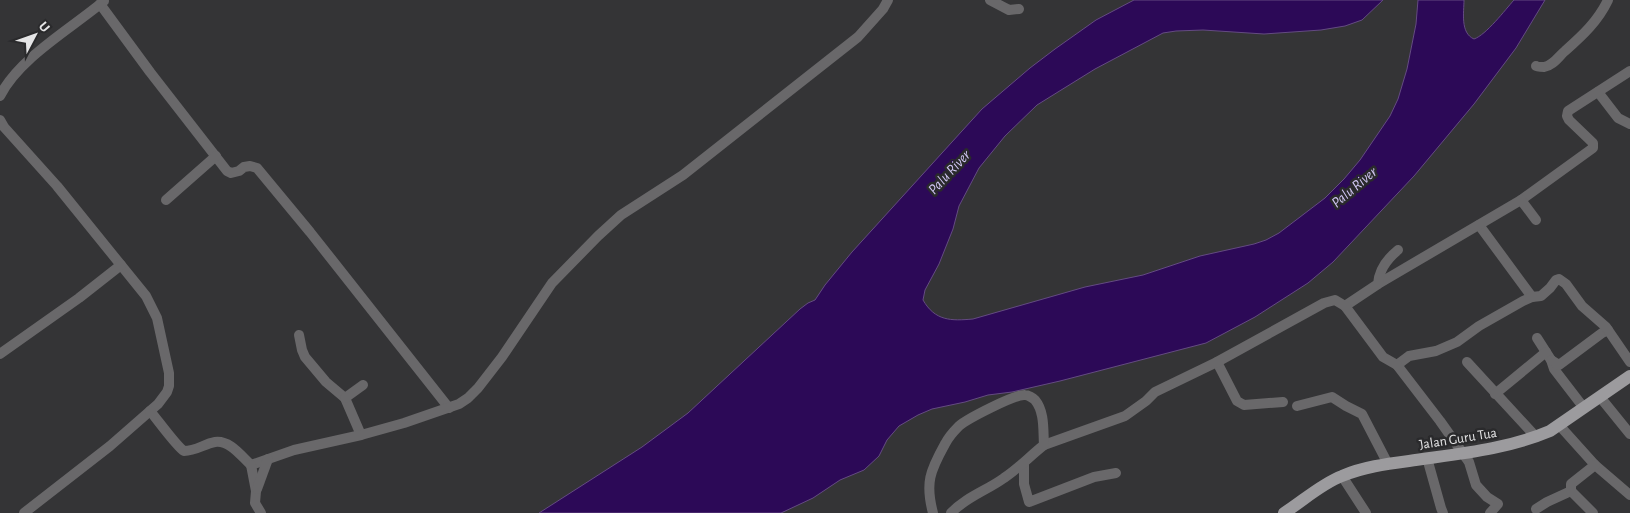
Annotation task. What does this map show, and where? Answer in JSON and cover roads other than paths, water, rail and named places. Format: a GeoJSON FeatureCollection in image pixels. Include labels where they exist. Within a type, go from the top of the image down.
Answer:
{"type":"FeatureCollection","features":[{"type":"Feature","properties":{"kind":"main road","name":"Jalan Guru Tua"},"geometry":{"type":"LineString","coordinates":[[1284,513],[1334,479],[1342,476],[1388,464],[1519,443],[1536,437],[1550,431],[1630,376]]}},
{"type":"Feature","properties":{"kind":"street"},"geometry":{"type":"LineString","coordinates":[[251,465],[294,450],[362,435],[459,404],[478,388],[552,283],[598,236],[621,216],[683,175],[749,122],[770,108],[858,37],[886,4],[896,0]]}},
{"type":"Feature","properties":{"kind":"street"},"geometry":{"type":"LineString","coordinates":[[990,0],[1008,10],[1019,10]]}},
{"type":"Feature","properties":{"kind":"street"},"geometry":{"type":"LineString","coordinates":[[1536,66],[1544,67],[1550,65],[1579,39],[1602,13],[1608,0]]}},
{"type":"Feature","properties":{"kind":"street"},"geometry":{"type":"LineString","coordinates":[[0,96],[5,86],[17,72],[104,1],[150,72],[227,171],[232,173],[250,166],[257,168],[310,232],[448,408]]}},
{"type":"Feature","properties":{"kind":"street"},"geometry":{"type":"LineString","coordinates":[[1345,306],[1378,284],[1521,200],[1593,148],[1593,143],[1569,120],[1567,116],[1568,111],[1630,70]]}},
{"type":"Feature","properties":{"kind":"street"},"geometry":{"type":"LineString","coordinates":[[1598,92],[1618,118],[1630,124]]}},
{"type":"Feature","properties":{"kind":"street"},"geometry":{"type":"LineString","coordinates":[[0,120],[4,127],[76,209],[146,296],[155,311],[169,373],[169,386],[163,398],[150,411],[110,446],[24,513]]}},
{"type":"Feature","properties":{"kind":"street"},"geometry":{"type":"LineString","coordinates":[[166,200],[216,156]]}},
{"type":"Feature","properties":{"kind":"street"},"geometry":{"type":"LineString","coordinates":[[1521,200],[1536,220]]}},
{"type":"Feature","properties":{"kind":"street"},"geometry":{"type":"LineString","coordinates":[[1479,225],[1532,297]]}},
{"type":"Feature","properties":{"kind":"street"},"geometry":{"type":"LineString","coordinates":[[1378,284],[1382,267],[1388,258],[1398,250]]}},
{"type":"Feature","properties":{"kind":"street"},"geometry":{"type":"LineString","coordinates":[[0,354],[79,298],[121,265]]}},
{"type":"Feature","properties":{"kind":"street"},"geometry":{"type":"LineString","coordinates":[[1397,365],[1409,356],[1444,348],[1532,297],[1541,296],[1556,280],[1562,280],[1582,306],[1602,323],[1630,362]]}},
{"type":"Feature","properties":{"kind":"street"},"geometry":{"type":"LineString","coordinates":[[951,513],[966,500],[1003,479],[1024,464],[1044,445],[1126,416],[1155,392],[1217,362],[1324,303],[1335,300],[1345,306],[1383,357],[1397,365],[1440,421],[1469,462],[1476,484],[1487,497],[1498,504],[1490,513]]}},
{"type":"Feature","properties":{"kind":"street"},"geometry":{"type":"LineString","coordinates":[[1548,356],[1559,365],[1608,330]]}},
{"type":"Feature","properties":{"kind":"street"},"geometry":{"type":"LineString","coordinates":[[299,335],[305,357],[326,382],[345,398],[362,435]]}},
{"type":"Feature","properties":{"kind":"street"},"geometry":{"type":"LineString","coordinates":[[1537,338],[1554,369],[1584,408]]}},
{"type":"Feature","properties":{"kind":"street"},"geometry":{"type":"LineString","coordinates":[[1496,394],[1548,356]]}},
{"type":"Feature","properties":{"kind":"street"},"geometry":{"type":"LineString","coordinates":[[1217,362],[1240,404],[1283,402]]}},
{"type":"Feature","properties":{"kind":"street"},"geometry":{"type":"LineString","coordinates":[[1467,362],[1536,437]]}},
{"type":"Feature","properties":{"kind":"street"},"geometry":{"type":"LineString","coordinates":[[345,398],[363,385]]}},
{"type":"Feature","properties":{"kind":"street"},"geometry":{"type":"LineString","coordinates":[[933,513],[928,490],[929,479],[935,461],[945,443],[959,426],[972,417],[992,407],[1025,395],[1034,400],[1038,405],[1043,420],[1044,445]]}},
{"type":"Feature","properties":{"kind":"street"},"geometry":{"type":"LineString","coordinates":[[1296,406],[1332,397],[1360,412],[1388,464]]}},
{"type":"Feature","properties":{"kind":"street"},"geometry":{"type":"LineString","coordinates":[[1600,397],[1630,434]]}},
{"type":"Feature","properties":{"kind":"street"},"geometry":{"type":"LineString","coordinates":[[150,411],[173,438],[177,446],[184,451],[194,451],[216,442],[229,444],[251,465],[256,491],[255,503],[261,513]]}},
{"type":"Feature","properties":{"kind":"street"},"geometry":{"type":"LineString","coordinates":[[1559,425],[1595,465],[1630,495]]}},
{"type":"Feature","properties":{"kind":"street"},"geometry":{"type":"LineString","coordinates":[[1427,458],[1443,513]]}},
{"type":"Feature","properties":{"kind":"street"},"geometry":{"type":"LineString","coordinates":[[256,491],[268,459]]}},
{"type":"Feature","properties":{"kind":"street"},"geometry":{"type":"LineString","coordinates":[[1024,464],[1024,484],[1029,502],[1094,477],[1116,473]]}},
{"type":"Feature","properties":{"kind":"street"},"geometry":{"type":"LineString","coordinates":[[1593,513],[1571,491],[1571,484],[1595,465]]}},
{"type":"Feature","properties":{"kind":"street"},"geometry":{"type":"LineString","coordinates":[[1342,476],[1366,513]]}},
{"type":"Feature","properties":{"kind":"street"},"geometry":{"type":"LineString","coordinates":[[1536,509],[1571,491]]}},
{"type":"Feature","properties":{"kind":"water","name":"Palu River"},"geometry":{"type":"Polygon","coordinates":[[[1134,0],[1383,0],[1362,20],[1345,26],[1321,30],[1264,34],[1203,30],[1163,33],[1095,69],[1037,105],[1005,136],[979,168],[959,206],[953,229],[939,264],[925,290],[923,300],[938,316],[958,320],[973,319],[1085,287],[1143,275],[1200,256],[1266,240],[1279,233],[1325,198],[1344,179],[1360,160],[1390,116],[1398,99],[1407,69],[1416,24],[1418,0],[1464,0],[1463,16],[1465,27],[1474,39],[1490,28],[1514,0],[1545,0],[1516,48],[1474,104],[1414,176],[1333,262],[1308,283],[1255,317],[1206,343],[1060,381],[1012,392],[988,395],[932,409],[899,426],[887,440],[879,456],[864,470],[840,480],[813,498],[781,513],[539,513],[642,447],[688,413],[800,309],[815,300],[852,252],[982,109],[1055,49],[1096,20],[1134,0]]]}}]}
